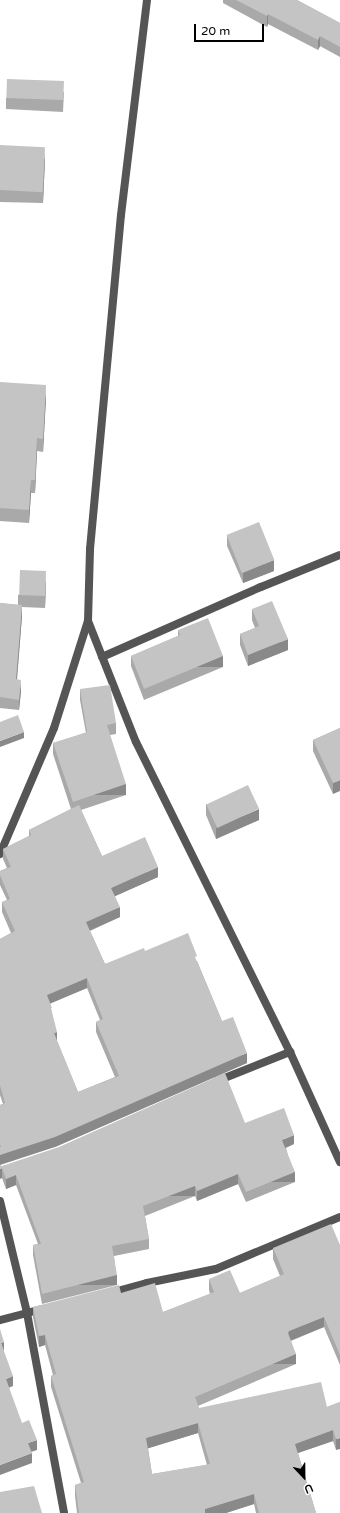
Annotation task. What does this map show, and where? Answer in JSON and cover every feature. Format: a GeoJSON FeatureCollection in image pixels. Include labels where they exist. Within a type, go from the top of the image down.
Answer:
{"type":"FeatureCollection","features":[{"type":"Feature","properties":{"kind":"street"},"geometry":{"type":"LineString","coordinates":[[0,854],[54,728],[88,621],[90,549],[121,215],[147,0]]}},
{"type":"Feature","properties":{"kind":"street"},"geometry":{"type":"LineString","coordinates":[[102,657],[260,587],[340,555]]}},
{"type":"Feature","properties":{"kind":"street"},"geometry":{"type":"LineString","coordinates":[[88,621],[136,742],[290,1052],[340,1162]]}},
{"type":"Feature","properties":{"kind":"street"},"geometry":{"type":"LineString","coordinates":[[208,1085],[290,1052]]}},
{"type":"Feature","properties":{"kind":"street"},"geometry":{"type":"LineString","coordinates":[[0,1201],[27,1313],[64,1513]]}},
{"type":"Feature","properties":{"kind":"street"},"geometry":{"type":"LineString","coordinates":[[102,1295],[147,1283],[216,1269],[340,1217]]}},
{"type":"Feature","properties":{"kind":"street"},"geometry":{"type":"LineString","coordinates":[[0,1320],[53,1306]]}},
{"type":"Feature","properties":{"kind":"building"},"geometry":{"type":"Polygon","coordinates":[[[236,0],[297,0],[340,23],[340,47],[320,36],[318,40],[268,14],[267,16],[236,0]]]}},
{"type":"Feature","properties":{"kind":"building"},"geometry":{"type":"Polygon","coordinates":[[[7,79],[64,81],[63,100],[6,98],[7,79]]]}},
{"type":"Feature","properties":{"kind":"building"},"geometry":{"type":"Polygon","coordinates":[[[0,145],[45,147],[43,192],[0,190],[0,145]]]}},
{"type":"Feature","properties":{"kind":"building"},"geometry":{"type":"Polygon","coordinates":[[[0,382],[46,385],[43,439],[37,438],[35,480],[31,480],[29,510],[0,508],[0,382]]]}},
{"type":"Feature","properties":{"kind":"building"},"geometry":{"type":"Polygon","coordinates":[[[259,522],[274,560],[242,573],[227,535],[259,522]]]}},
{"type":"Feature","properties":{"kind":"building"},"geometry":{"type":"Polygon","coordinates":[[[20,570],[46,571],[45,596],[19,595],[20,570]]]}},
{"type":"Feature","properties":{"kind":"building"},"geometry":{"type":"Polygon","coordinates":[[[272,601],[288,639],[248,655],[240,634],[259,626],[252,609],[272,601]]]}},
{"type":"Feature","properties":{"kind":"building"},"geometry":{"type":"Polygon","coordinates":[[[0,603],[22,605],[16,679],[21,680],[19,700],[0,697],[0,603]]]}},
{"type":"Feature","properties":{"kind":"building"},"geometry":{"type":"Polygon","coordinates":[[[208,618],[223,656],[144,689],[131,656],[180,635],[178,630],[208,618]]]}},
{"type":"Feature","properties":{"kind":"building"},"geometry":{"type":"Polygon","coordinates":[[[110,685],[116,723],[107,725],[126,784],[73,802],[53,743],[87,732],[80,689],[110,685]]]}},
{"type":"Feature","properties":{"kind":"building"},"geometry":{"type":"Polygon","coordinates":[[[18,715],[24,732],[0,741],[0,722],[18,715]]]}},
{"type":"Feature","properties":{"kind":"building"},"geometry":{"type":"Polygon","coordinates":[[[340,728],[340,780],[333,783],[313,740],[340,728]]]}},
{"type":"Feature","properties":{"kind":"building"},"geometry":{"type":"Polygon","coordinates":[[[248,785],[259,809],[217,828],[206,804],[248,785]]]}},
{"type":"Feature","properties":{"kind":"building"},"geometry":{"type":"Polygon","coordinates":[[[79,805],[102,856],[145,837],[158,867],[111,888],[120,907],[86,922],[105,964],[144,948],[145,951],[188,933],[197,956],[195,957],[222,1021],[233,1017],[247,1053],[55,1137],[0,1155],[0,1105],[5,1103],[0,1085],[0,939],[15,931],[2,902],[10,899],[0,875],[0,871],[11,867],[3,849],[31,835],[29,830],[79,805]],[[87,978],[47,995],[52,1008],[57,1032],[54,1033],[78,1092],[119,1076],[96,1022],[103,1019],[87,978]]]}},
{"type":"Feature","properties":{"kind":"building"},"geometry":{"type":"Polygon","coordinates":[[[225,1073],[245,1123],[284,1108],[294,1135],[282,1140],[295,1172],[246,1192],[238,1174],[197,1191],[195,1186],[143,1206],[149,1239],[112,1246],[117,1275],[42,1294],[33,1245],[41,1244],[16,1175],[6,1179],[2,1168],[0,1169],[0,1165],[2,1166],[59,1147],[225,1073]]]}},
{"type":"Feature","properties":{"kind":"building"},"geometry":{"type":"Polygon","coordinates":[[[331,1224],[340,1245],[340,1355],[324,1317],[289,1331],[288,1333],[296,1354],[195,1397],[199,1408],[321,1382],[327,1407],[340,1402],[340,1438],[336,1439],[333,1430],[295,1444],[316,1513],[259,1513],[254,1494],[205,1509],[205,1513],[79,1513],[75,1485],[84,1482],[51,1376],[56,1374],[45,1335],[39,1336],[33,1307],[119,1285],[121,1293],[155,1283],[163,1312],[214,1292],[209,1279],[230,1270],[240,1293],[284,1274],[273,1248],[331,1224]],[[198,1423],[146,1438],[152,1474],[210,1464],[198,1423]]]}},
{"type":"Feature","properties":{"kind":"building"},"geometry":{"type":"Polygon","coordinates":[[[0,1329],[4,1342],[1,1343],[13,1376],[6,1379],[22,1423],[29,1420],[37,1440],[28,1443],[32,1453],[0,1465],[0,1329]]]}},
{"type":"Feature","properties":{"kind":"building"},"geometry":{"type":"Polygon","coordinates":[[[34,1486],[42,1513],[0,1513],[0,1492],[34,1486]]]}}]}
